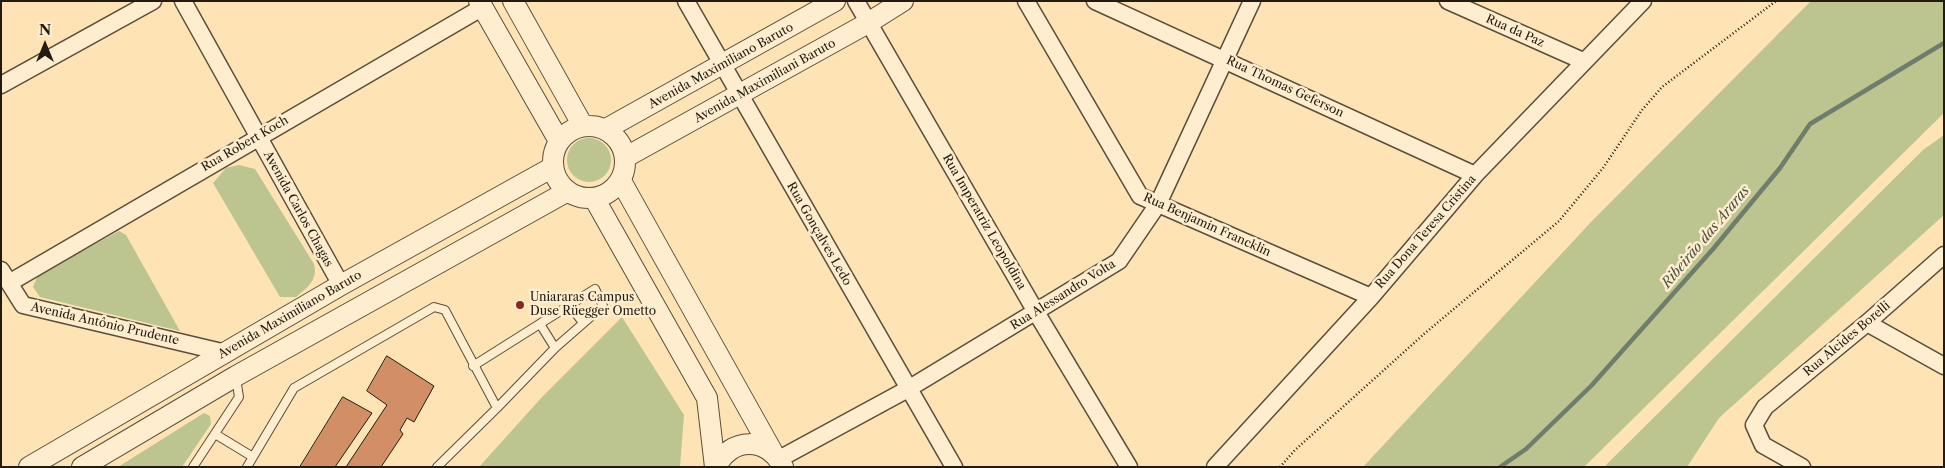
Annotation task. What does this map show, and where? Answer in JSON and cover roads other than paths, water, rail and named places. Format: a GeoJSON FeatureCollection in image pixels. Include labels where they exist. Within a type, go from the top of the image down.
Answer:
{"type":"FeatureCollection","features":[{"type":"Feature","properties":{"kind":"street"},"geometry":{"type":"LineString","coordinates":[[1,85],[153,1]]}},
{"type":"Feature","properties":{"kind":"street","name":"Avenida Carlos Chagas"},"geometry":{"type":"LineString","coordinates":[[183,1],[341,285]]}},
{"type":"Feature","properties":{"kind":"street"},"geometry":{"type":"LineString","coordinates":[[512,1],[583,126]]}},
{"type":"Feature","properties":{"kind":"street","name":"Rua Gonçalves Ledo"},"geometry":{"type":"LineString","coordinates":[[686,1],[954,467]]}},
{"type":"Feature","properties":{"kind":"street","name":"Avenida Maximiliano Baruto"},"geometry":{"type":"LineString","coordinates":[[606,129],[724,65],[835,1]]}},
{"type":"Feature","properties":{"kind":"street","name":"Rua Imperatriz Leopoldina"},"geometry":{"type":"LineString","coordinates":[[856,1],[1036,312],[1129,467]]}},
{"type":"Feature","properties":{"kind":"street","name":"Avenida Maximiliani Baruto"},"geometry":{"type":"LineString","coordinates":[[626,157],[868,23],[903,1]]}},
{"type":"Feature","properties":{"kind":"street","name":"Rua Benjamin Francklin"},"geometry":{"type":"LineString","coordinates":[[1026,1],[1140,196],[1371,297]]}},
{"type":"Feature","properties":{"kind":"street","name":"Rua Thomas Geferson"},"geometry":{"type":"LineString","coordinates":[[1095,1],[1475,175]]}},
{"type":"Feature","properties":{"kind":"street","name":"Rua Alessandro Volta"},"geometry":{"type":"LineString","coordinates":[[778,459],[908,389],[1119,261],[1158,204],[1227,60],[1252,1]]}},
{"type":"Feature","properties":{"kind":"street","name":"Rua da Paz"},"geometry":{"type":"LineString","coordinates":[[1448,1],[1583,61]]}},
{"type":"Feature","properties":{"kind":"street","name":"Rua Dona Teresa Cristina"},"geometry":{"type":"LineString","coordinates":[[1214,467],[1371,297],[1475,175],[1643,1]]}},
{"type":"Feature","properties":{"kind":"street"},"geometry":{"type":"LineString","coordinates":[[481,4],[559,141]]}},
{"type":"Feature","properties":{"kind":"street","name":"Rua Robert Koch"},"geometry":{"type":"LineString","coordinates":[[5,276],[259,136],[481,4]]}},
{"type":"Feature","properties":{"kind":"street"},"geometry":{"type":"LineString","coordinates":[[583,126],[595,126],[606,129],[619,141],[626,157],[625,170],[620,181],[609,192],[594,198],[576,196],[568,191],[556,176],[553,158],[559,141],[570,131],[583,126]]}},
{"type":"Feature","properties":{"kind":"street","name":"Avenida Maximiliano Baruto"},"geometry":{"type":"LineString","coordinates":[[29,467],[341,285],[554,167]]}},
{"type":"Feature","properties":{"kind":"street"},"geometry":{"type":"LineString","coordinates":[[620,181],[778,459]]}},
{"type":"Feature","properties":{"kind":"street","name":"Avenida Maximiliano Baruto"},"geometry":{"type":"LineString","coordinates":[[82,467],[236,376],[568,191]]}},
{"type":"Feature","properties":{"kind":"street"},"geometry":{"type":"LineString","coordinates":[[594,198],[707,398],[715,467]]}},
{"type":"Feature","properties":{"kind":"street","name":"Rua Alcides Borelli"},"geometry":{"type":"LineString","coordinates":[[1802,467],[1763,445],[1754,426],[1765,407],[1867,323],[1944,255]]}},
{"type":"Feature","properties":{"kind":"street","name":"Avenida Antônio Prudente"},"geometry":{"type":"LineString","coordinates":[[5,276],[23,305],[226,353]]}},
{"type":"Feature","properties":{"kind":"street"},"geometry":{"type":"LineString","coordinates":[[1867,323],[1944,366]]}},
{"type":"Feature","properties":{"kind":"street"},"geometry":{"type":"LineString","coordinates":[[226,353],[236,376]]}},
{"type":"Feature","properties":{"kind":"street"},"geometry":{"type":"LineString","coordinates":[[715,467],[720,457],[740,444],[756,444],[778,459]]}},
{"type":"Feature","properties":{"kind":"lane"},"geometry":{"type":"LineString","coordinates":[[437,467],[555,348],[603,306],[595,290],[569,304],[474,366]]}},
{"type":"Feature","properties":{"kind":"lane"},"geometry":{"type":"LineString","coordinates":[[569,304],[583,324]]}},
{"type":"Feature","properties":{"kind":"lane"},"geometry":{"type":"LineString","coordinates":[[247,467],[294,388],[434,308],[445,310],[497,408]]}},
{"type":"Feature","properties":{"kind":"lane"},"geometry":{"type":"LineString","coordinates":[[540,324],[555,348]]}},
{"type":"Feature","properties":{"kind":"lane"},"geometry":{"type":"LineString","coordinates":[[193,467],[239,397],[236,376]]}},
{"type":"Feature","properties":{"kind":"lane"},"geometry":{"type":"LineString","coordinates":[[214,434],[253,457]]}},
{"type":"Feature","properties":{"kind":"waterway","name":"Ribeirão das Araras"},"geometry":{"type":"LineString","coordinates":[[1500,467],[1526,449],[1591,386],[1713,249],[1780,168],[1810,124],[1944,43]]}},
{"type":"Feature","properties":{"kind":"place","name":"Uniararas Campus Duse Rüegger Ometto"},"geometry":{"type":"Point","coordinates":[520,305]}}]}
